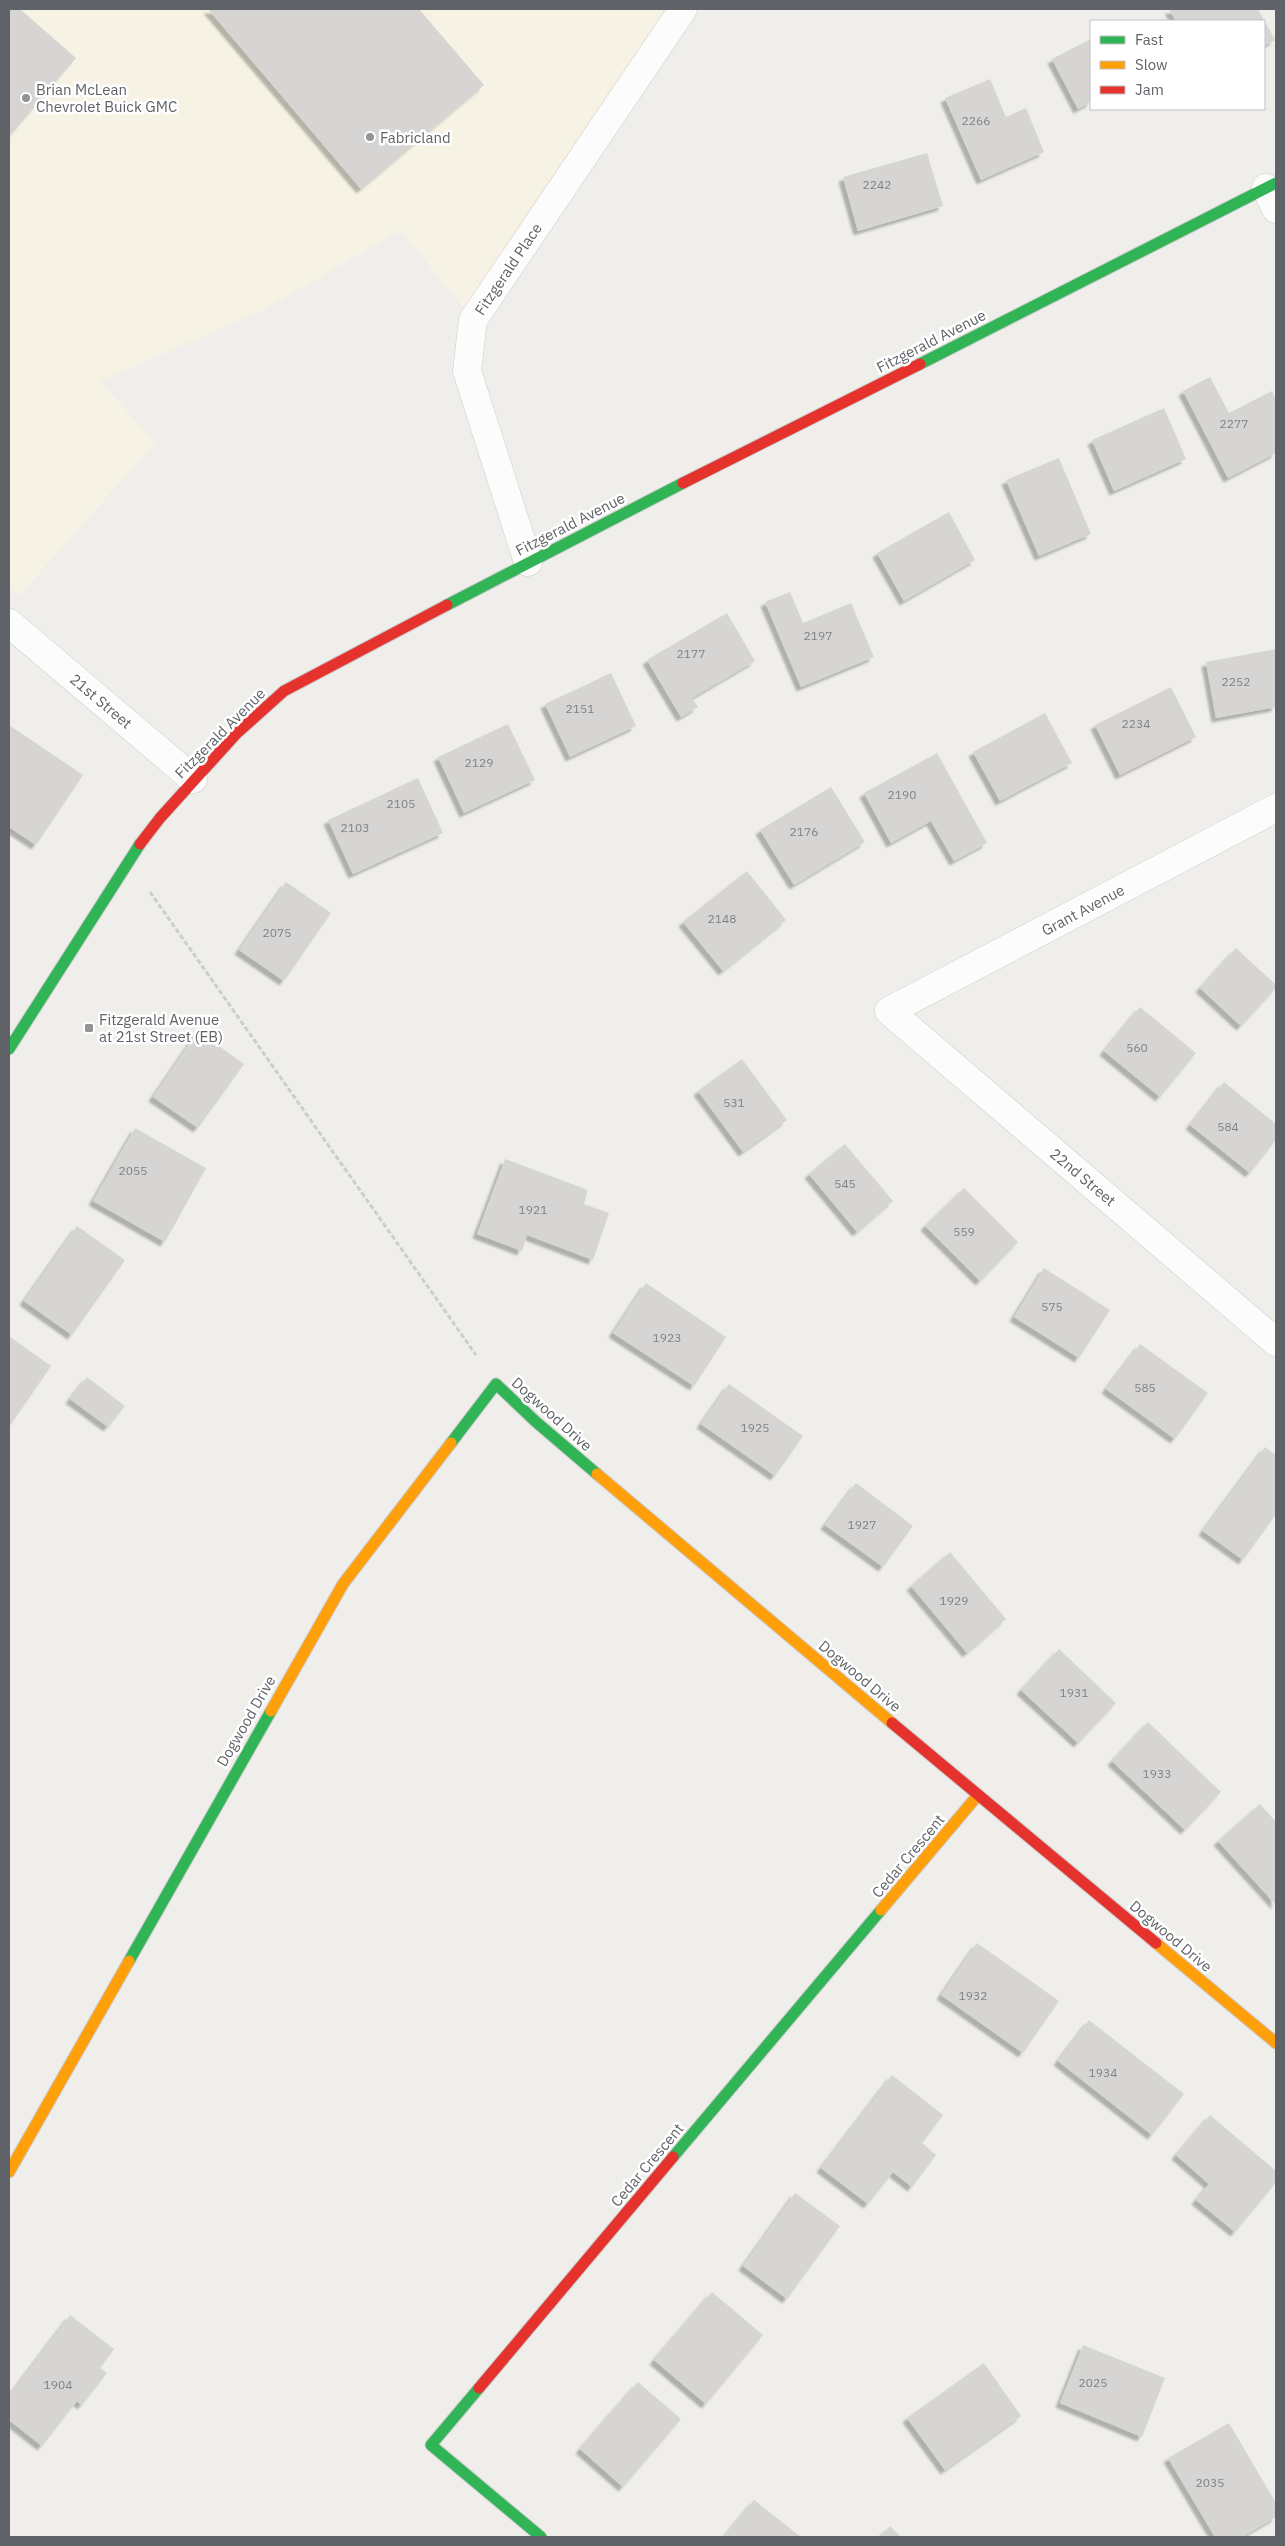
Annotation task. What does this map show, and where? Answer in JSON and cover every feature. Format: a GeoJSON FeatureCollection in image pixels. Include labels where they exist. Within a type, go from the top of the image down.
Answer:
{"type":"FeatureCollection","features":[{"type":"Feature","properties":{"kind":"street","name":"Fitzgerald Place"},"geometry":{"type":"LineString","coordinates":[[528,562],[467,371],[473,320],[683,9]]}},
{"type":"Feature","properties":{"kind":"street","name":"Fitzgerald Avenue"},"geometry":{"type":"LineString","coordinates":[[9,1049],[128,860],[193,779],[236,734],[284,691],[528,562],[1273,193]]}},
{"type":"Feature","properties":{"kind":"street","name":"21st Street"},"geometry":{"type":"LineString","coordinates":[[9,623],[193,779]]}},
{"type":"Feature","properties":{"kind":"street","name":"Grant Avenue"},"geometry":{"type":"LineString","coordinates":[[889,1012],[1276,808]]}},
{"type":"Feature","properties":{"kind":"street","name":"22nd Street"},"geometry":{"type":"LineString","coordinates":[[889,1012],[1276,1342]]}},
{"type":"Feature","properties":{"kind":"street","name":"Dogwood Drive"},"geometry":{"type":"LineString","coordinates":[[9,2172],[343,1584],[496,1384],[536,1422],[978,1795],[1276,2043]]}},
{"type":"Feature","properties":{"kind":"street","name":"Cedar Crescent"},"geometry":{"type":"LineString","coordinates":[[541,2537],[431,2444],[978,1795]]}},
{"type":"Feature","properties":{"kind":"path"},"geometry":{"type":"LineString","coordinates":[[128,860],[496,1384]]}},
{"type":"Feature","properties":{"kind":"shaded area"},"geometry":{"type":"Polygon","coordinates":[[[9,9],[683,9],[473,320],[401,230],[259,312],[100,381],[155,443],[19,596],[9,588],[9,9]]]}},
{"type":"Feature","properties":{"kind":"building","name":"Brian McLean Chevrolet Buick GMC"},"geometry":{"type":"Polygon","coordinates":[[[9,9],[20,9],[76,58],[9,137],[9,9]]]}},
{"type":"Feature","properties":{"kind":"building","name":"Fabricland"},"geometry":{"type":"Polygon","coordinates":[[[208,9],[419,9],[484,85],[361,189],[208,9]]]}},
{"type":"Feature","properties":{"kind":"building"},"geometry":{"type":"Polygon","coordinates":[[[1169,9],[1258,9],[1264,20],[1175,20],[1169,9]]]}},
{"type":"Feature","properties":{"kind":"building"},"geometry":{"type":"Polygon","coordinates":[[[1265,22],[1275,40],[1265,45],[1265,22]]]}},
{"type":"Feature","properties":{"kind":"building"},"geometry":{"type":"Polygon","coordinates":[[[1090,40],[1090,103],[1078,109],[1052,59],[1090,40]]]}},
{"type":"Feature","properties":{"kind":"building"},"geometry":{"type":"Polygon","coordinates":[[[990,79],[1006,117],[1026,108],[1044,152],[981,180],[945,98],[990,79]]]}},
{"type":"Feature","properties":{"kind":"building"},"geometry":{"type":"Polygon","coordinates":[[[927,153],[943,206],[858,231],[843,177],[927,153]]]}},
{"type":"Feature","properties":{"kind":"building"},"geometry":{"type":"Polygon","coordinates":[[[1210,377],[1229,413],[1272,391],[1276,400],[1276,453],[1228,478],[1183,391],[1210,377]]]}},
{"type":"Feature","properties":{"kind":"building"},"geometry":{"type":"Polygon","coordinates":[[[1164,408],[1186,459],[1114,491],[1092,440],[1164,408]]]}},
{"type":"Feature","properties":{"kind":"building"},"geometry":{"type":"Polygon","coordinates":[[[1059,458],[1091,534],[1039,556],[1006,480],[1059,458]]]}},
{"type":"Feature","properties":{"kind":"building"},"geometry":{"type":"Polygon","coordinates":[[[949,512],[975,560],[904,601],[877,553],[949,512]]]}},
{"type":"Feature","properties":{"kind":"building"},"geometry":{"type":"Polygon","coordinates":[[[790,592],[803,623],[851,603],[874,657],[801,687],[765,602],[790,592]]]}},
{"type":"Feature","properties":{"kind":"building"},"geometry":{"type":"Polygon","coordinates":[[[727,613],[755,661],[692,698],[698,707],[681,717],[647,660],[727,613]]]}},
{"type":"Feature","properties":{"kind":"building"},"geometry":{"type":"Polygon","coordinates":[[[1276,649],[1276,707],[1216,718],[1206,662],[1276,649]]]}},
{"type":"Feature","properties":{"kind":"building"},"geometry":{"type":"Polygon","coordinates":[[[611,673],[636,726],[570,757],[545,704],[611,673]]]}},
{"type":"Feature","properties":{"kind":"building"},"geometry":{"type":"Polygon","coordinates":[[[1171,687],[1196,737],[1120,775],[1095,725],[1171,687]]]}},
{"type":"Feature","properties":{"kind":"building"},"geometry":{"type":"Polygon","coordinates":[[[1045,713],[1072,763],[1000,801],[973,752],[1045,713]]]}},
{"type":"Feature","properties":{"kind":"building"},"geometry":{"type":"Polygon","coordinates":[[[508,724],[535,780],[464,813],[438,757],[508,724]]]}},
{"type":"Feature","properties":{"kind":"building"},"geometry":{"type":"Polygon","coordinates":[[[9,725],[83,775],[36,845],[9,827],[9,725]]]}},
{"type":"Feature","properties":{"kind":"building"},"geometry":{"type":"Polygon","coordinates":[[[937,753],[987,843],[954,861],[931,821],[891,843],[864,793],[937,753]]]}},
{"type":"Feature","properties":{"kind":"building"},"geometry":{"type":"Polygon","coordinates":[[[418,778],[443,833],[353,874],[328,820],[418,778]]]}},
{"type":"Feature","properties":{"kind":"building"},"geometry":{"type":"Polygon","coordinates":[[[831,787],[865,842],[794,885],[760,830],[831,787]]]}},
{"type":"Feature","properties":{"kind":"building"},"geometry":{"type":"Polygon","coordinates":[[[747,871],[786,920],[723,971],[683,922],[747,871]]]}},
{"type":"Feature","properties":{"kind":"building"},"geometry":{"type":"Polygon","coordinates":[[[286,882],[331,913],[284,981],[239,950],[286,882]]]}},
{"type":"Feature","properties":{"kind":"building"},"geometry":{"type":"Polygon","coordinates":[[[1236,948],[1276,985],[1276,988],[1241,1026],[1200,988],[1236,948]]]}},
{"type":"Feature","properties":{"kind":"building"},"geometry":{"type":"Polygon","coordinates":[[[1140,1007],[1196,1053],[1160,1097],[1104,1051],[1140,1007]]]}},
{"type":"Feature","properties":{"kind":"building"},"geometry":{"type":"Polygon","coordinates":[[[198,1031],[244,1064],[198,1128],[153,1097],[198,1031]]]}},
{"type":"Feature","properties":{"kind":"building"},"geometry":{"type":"Polygon","coordinates":[[[742,1059],[787,1120],[743,1152],[698,1091],[742,1059]]]}},
{"type":"Feature","properties":{"kind":"building"},"geometry":{"type":"Polygon","coordinates":[[[1224,1082],[1276,1124],[1276,1140],[1250,1173],[1190,1125],[1224,1082]]]}},
{"type":"Feature","properties":{"kind":"building"},"geometry":{"type":"Polygon","coordinates":[[[135,1128],[206,1168],[165,1242],[93,1201],[135,1128]]]}},
{"type":"Feature","properties":{"kind":"building"},"geometry":{"type":"Polygon","coordinates":[[[845,1144],[893,1201],[857,1232],[809,1174],[845,1144]]]}},
{"type":"Feature","properties":{"kind":"building"},"geometry":{"type":"Polygon","coordinates":[[[505,1159],[588,1190],[584,1204],[609,1213],[593,1260],[527,1235],[522,1251],[477,1234],[505,1159]]]}},
{"type":"Feature","properties":{"kind":"building"},"geometry":{"type":"Polygon","coordinates":[[[964,1188],[1018,1242],[980,1281],[925,1226],[964,1188]]]}},
{"type":"Feature","properties":{"kind":"building"},"geometry":{"type":"Polygon","coordinates":[[[77,1226],[125,1260],[72,1335],[24,1301],[77,1226]]]}},
{"type":"Feature","properties":{"kind":"building"},"geometry":{"type":"Polygon","coordinates":[[[1044,1268],[1110,1310],[1079,1358],[1014,1317],[1044,1268]]]}},
{"type":"Feature","properties":{"kind":"building"},"geometry":{"type":"Polygon","coordinates":[[[646,1283],[726,1337],[694,1386],[613,1333],[646,1283]]]}},
{"type":"Feature","properties":{"kind":"building"},"geometry":{"type":"Polygon","coordinates":[[[9,1336],[51,1366],[9,1427],[9,1336]]]}},
{"type":"Feature","properties":{"kind":"building"},"geometry":{"type":"Polygon","coordinates":[[[1140,1344],[1208,1393],[1175,1439],[1106,1389],[1140,1344]]]}},
{"type":"Feature","properties":{"kind":"building"},"geometry":{"type":"Polygon","coordinates":[[[87,1377],[125,1406],[108,1427],[70,1399],[87,1377]]]}},
{"type":"Feature","properties":{"kind":"building"},"geometry":{"type":"Polygon","coordinates":[[[729,1384],[803,1436],[775,1476],[701,1424],[729,1384]]]}},
{"type":"Feature","properties":{"kind":"building"},"geometry":{"type":"Polygon","coordinates":[[[1265,1447],[1276,1455],[1276,1514],[1243,1560],[1203,1531],[1265,1447]]]}},
{"type":"Feature","properties":{"kind":"building"},"geometry":{"type":"Polygon","coordinates":[[[856,1483],[913,1526],[883,1567],[825,1525],[856,1483]]]}},
{"type":"Feature","properties":{"kind":"building"},"geometry":{"type":"Polygon","coordinates":[[[950,1552],[1006,1619],[967,1653],[911,1586],[950,1552]]]}},
{"type":"Feature","properties":{"kind":"building"},"geometry":{"type":"Polygon","coordinates":[[[1059,1649],[1116,1703],[1078,1743],[1021,1690],[1059,1649]]]}},
{"type":"Feature","properties":{"kind":"building"},"geometry":{"type":"Polygon","coordinates":[[[1148,1722],[1221,1792],[1185,1830],[1112,1761],[1148,1722]]]}},
{"type":"Feature","properties":{"kind":"building"},"geometry":{"type":"Polygon","coordinates":[[[1260,1804],[1276,1822],[1276,1905],[1218,1841],[1260,1804]]]}},
{"type":"Feature","properties":{"kind":"building"},"geometry":{"type":"Polygon","coordinates":[[[977,1943],[1059,2001],[1023,2053],[941,1995],[977,1943]]]}},
{"type":"Feature","properties":{"kind":"building"},"geometry":{"type":"Polygon","coordinates":[[[1089,2020],[1184,2094],[1152,2135],[1058,2061],[1089,2020]]]}},
{"type":"Feature","properties":{"kind":"building"},"geometry":{"type":"Polygon","coordinates":[[[892,2075],[943,2115],[922,2143],[936,2155],[912,2187],[893,2172],[868,2204],[821,2168],[892,2075]]]}},
{"type":"Feature","properties":{"kind":"building"},"geometry":{"type":"Polygon","coordinates":[[[1210,2115],[1276,2171],[1276,2182],[1235,2232],[1196,2200],[1209,2184],[1176,2155],[1210,2115]]]}},
{"type":"Feature","properties":{"kind":"building"},"geometry":{"type":"Polygon","coordinates":[[[795,2193],[840,2226],[787,2299],[743,2266],[795,2193]]]}},
{"type":"Feature","properties":{"kind":"building"},"geometry":{"type":"Polygon","coordinates":[[[712,2292],[763,2335],[706,2404],[654,2360],[712,2292]]]}},
{"type":"Feature","properties":{"kind":"building"},"geometry":{"type":"Polygon","coordinates":[[[70,2315],[114,2349],[100,2368],[107,2373],[82,2405],[77,2401],[42,2446],[9,2420],[9,2396],[70,2315]]]}},
{"type":"Feature","properties":{"kind":"building"},"geometry":{"type":"Polygon","coordinates":[[[1083,2345],[1165,2378],[1142,2437],[1060,2403],[1083,2345]]]}},
{"type":"Feature","properties":{"kind":"building"},"geometry":{"type":"Polygon","coordinates":[[[984,2363],[1021,2416],[945,2470],[907,2418],[984,2363]]]}},
{"type":"Feature","properties":{"kind":"building"},"geometry":{"type":"Polygon","coordinates":[[[638,2382],[681,2419],[623,2487],[580,2449],[638,2382]]]}},
{"type":"Feature","properties":{"kind":"building"},"geometry":{"type":"Polygon","coordinates":[[[1229,2423],[1276,2503],[1276,2517],[1242,2537],[1215,2537],[1168,2458],[1229,2423]]]}},
{"type":"Feature","properties":{"kind":"building"},"geometry":{"type":"Polygon","coordinates":[[[754,2500],[801,2537],[724,2537],[754,2500]]]}},
{"type":"Feature","properties":{"kind":"building"},"geometry":{"type":"Polygon","coordinates":[[[890,2526],[901,2537],[880,2537],[890,2526]]]}},
{"type":"Feature","properties":{"kind":"traffic: fast"},"geometry":{"type":"LineString","coordinates":[[920,364],[1276,183]]}},
{"type":"Feature","properties":{"kind":"traffic: fast"},"geometry":{"type":"LineString","coordinates":[[447,605],[683,483]]}},
{"type":"Feature","properties":{"kind":"traffic: fast"},"geometry":{"type":"LineString","coordinates":[[9,1049],[140,844]]}},
{"type":"Feature","properties":{"kind":"traffic: fast"},"geometry":{"type":"LineString","coordinates":[[451,1443],[496,1384],[535,1421],[597,1474]]}},
{"type":"Feature","properties":{"kind":"traffic: fast"},"geometry":{"type":"LineString","coordinates":[[129,1961],[271,1711]]}},
{"type":"Feature","properties":{"kind":"traffic: fast"},"geometry":{"type":"LineString","coordinates":[[673,2157],[881,1910]]}},
{"type":"Feature","properties":{"kind":"traffic: fast"},"geometry":{"type":"LineString","coordinates":[[479,2388],[431,2445],[541,2537]]}},
{"type":"Feature","properties":{"kind":"traffic: slow"},"geometry":{"type":"LineString","coordinates":[[271,1711],[343,1584],[451,1443]]}},
{"type":"Feature","properties":{"kind":"traffic: slow"},"geometry":{"type":"LineString","coordinates":[[597,1474],[892,1723]]}},
{"type":"Feature","properties":{"kind":"traffic: slow"},"geometry":{"type":"LineString","coordinates":[[881,1910],[978,1795]]}},
{"type":"Feature","properties":{"kind":"traffic: slow"},"geometry":{"type":"LineString","coordinates":[[1156,1943],[1276,2043]]}},
{"type":"Feature","properties":{"kind":"traffic: slow"},"geometry":{"type":"LineString","coordinates":[[9,2172],[129,1961]]}},
{"type":"Feature","properties":{"kind":"traffic: jam"},"geometry":{"type":"LineString","coordinates":[[683,483],[920,364]]}},
{"type":"Feature","properties":{"kind":"traffic: jam"},"geometry":{"type":"LineString","coordinates":[[140,844],[160,818],[236,734],[284,691],[447,605]]}},
{"type":"Feature","properties":{"kind":"traffic: jam"},"geometry":{"type":"LineString","coordinates":[[892,1723],[1156,1943]]}},
{"type":"Feature","properties":{"kind":"traffic: jam"},"geometry":{"type":"LineString","coordinates":[[479,2388],[673,2157]]}},
{"type":"Feature","properties":{"kind":"place","name":"Brian McLean Chevrolet Buick GMC"},"geometry":{"type":"Point","coordinates":[26,98]}},
{"type":"Feature","properties":{"kind":"place","name":"Fabricland"},"geometry":{"type":"Point","coordinates":[370,137]}},
{"type":"Feature","properties":{"kind":"place","name":"Fitzgerald Avenue at 21st Street (EB)"},"geometry":{"type":"Point","coordinates":[89,1028]}}]}
